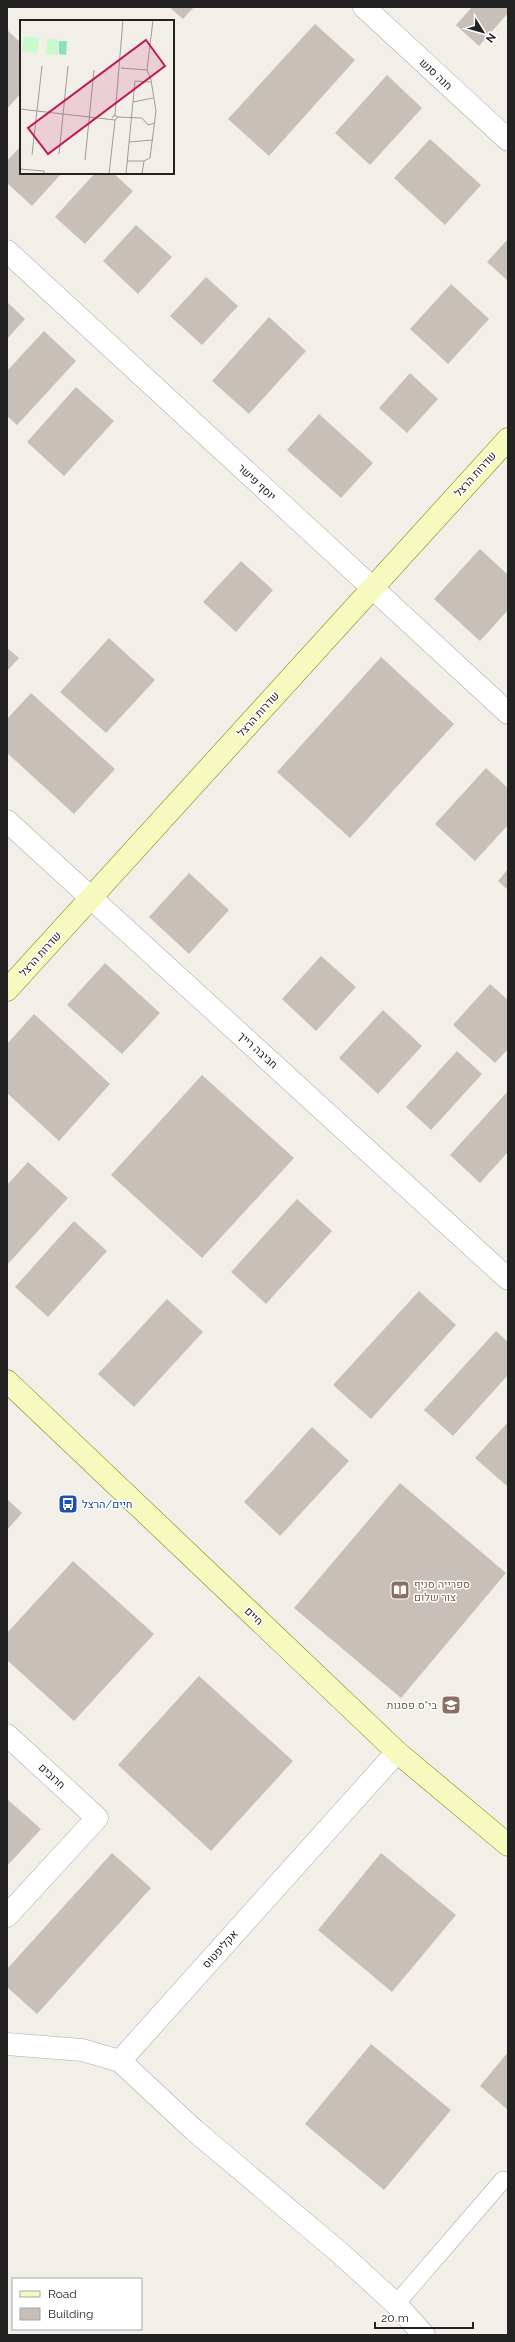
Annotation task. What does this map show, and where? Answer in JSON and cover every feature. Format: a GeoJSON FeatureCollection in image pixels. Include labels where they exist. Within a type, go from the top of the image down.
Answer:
{"type":"FeatureCollection","features":[{"type":"Feature","properties":{"kind":"street","name":"חנה סנש"},"geometry":{"type":"LineString","coordinates":[[364,7],[508,140]]}},
{"type":"Feature","properties":{"kind":"street","name":"יוסף פישר"},"geometry":{"type":"LineString","coordinates":[[7,251],[508,712]]}},
{"type":"Feature","properties":{"kind":"street","name":"שדרות הרצל"},"geometry":{"type":"LineString","coordinates":[[7,990],[508,439]]}},
{"type":"Feature","properties":{"kind":"street","name":"חביבה רייך"},"geometry":{"type":"LineString","coordinates":[[7,821],[508,1279]]}},
{"type":"Feature","properties":{"kind":"street","name":"חיים"},"geometry":{"type":"LineString","coordinates":[[7,1381],[397,1752],[508,1845]]}},
{"type":"Feature","properties":{"kind":"street","name":"חרובים"},"geometry":{"type":"LineString","coordinates":[[7,1735],[97,1818],[7,1916]]}},
{"type":"Feature","properties":{"kind":"street","name":"אקליפטוס"},"geometry":{"type":"LineString","coordinates":[[120,2061],[397,1752]]}},
{"type":"Feature","properties":{"kind":"street"},"geometry":{"type":"LineString","coordinates":[[7,2044],[82,2050],[120,2061],[194,2130],[340,2252],[396,2304],[424,2335]]}},
{"type":"Feature","properties":{"kind":"lane"},"geometry":{"type":"LineString","coordinates":[[396,2304],[503,2180]]}},
{"type":"Feature","properties":{"kind":"building"},"geometry":{"type":"Polygon","coordinates":[[[169,7],[194,7],[183,19],[169,7]]]}},
{"type":"Feature","properties":{"kind":"building"},"geometry":{"type":"Polygon","coordinates":[[[472,7],[508,7],[508,13],[479,46],[456,25],[472,7]]]}},
{"type":"Feature","properties":{"kind":"building"},"geometry":{"type":"Polygon","coordinates":[[[315,24],[355,60],[269,156],[228,119],[315,24]]]}},
{"type":"Feature","properties":{"kind":"building"},"geometry":{"type":"Polygon","coordinates":[[[7,30],[20,42],[20,94],[7,109],[7,30]]]}},
{"type":"Feature","properties":{"kind":"building"},"geometry":{"type":"Polygon","coordinates":[[[387,75],[422,108],[370,165],[335,133],[387,75]]]}},
{"type":"Feature","properties":{"kind":"building"},"geometry":{"type":"Polygon","coordinates":[[[430,139],[481,185],[445,225],[394,178],[430,139]]]}},
{"type":"Feature","properties":{"kind":"building"},"geometry":{"type":"Polygon","coordinates":[[[20,147],[20,174],[61,174],[32,206],[7,183],[7,161],[20,147]]]}},
{"type":"Feature","properties":{"kind":"building"},"geometry":{"type":"Polygon","coordinates":[[[94,174],[114,174],[133,191],[85,244],[55,217],[94,174]]]}},
{"type":"Feature","properties":{"kind":"building"},"geometry":{"type":"Polygon","coordinates":[[[136,225],[172,257],[138,294],[103,261],[136,225]]]}},
{"type":"Feature","properties":{"kind":"building"},"geometry":{"type":"Polygon","coordinates":[[[508,239],[508,281],[487,262],[508,239]]]}},
{"type":"Feature","properties":{"kind":"building"},"geometry":{"type":"Polygon","coordinates":[[[206,277],[238,306],[202,345],[170,316],[206,277]]]}},
{"type":"Feature","properties":{"kind":"building"},"geometry":{"type":"Polygon","coordinates":[[[451,284],[489,319],[448,364],[410,329],[451,284]]]}},
{"type":"Feature","properties":{"kind":"building"},"geometry":{"type":"Polygon","coordinates":[[[7,302],[25,319],[7,339],[7,302]]]}},
{"type":"Feature","properties":{"kind":"building"},"geometry":{"type":"Polygon","coordinates":[[[269,317],[306,351],[249,414],[212,381],[269,317]]]}},
{"type":"Feature","properties":{"kind":"building"},"geometry":{"type":"Polygon","coordinates":[[[44,331],[76,361],[17,425],[7,416],[7,371],[44,331]]]}},
{"type":"Feature","properties":{"kind":"building"},"geometry":{"type":"Polygon","coordinates":[[[410,373],[438,399],[407,433],[379,408],[410,373]]]}},
{"type":"Feature","properties":{"kind":"building"},"geometry":{"type":"Polygon","coordinates":[[[76,387],[114,421],[64,476],[27,442],[76,387]]]}},
{"type":"Feature","properties":{"kind":"building"},"geometry":{"type":"Polygon","coordinates":[[[319,414],[373,463],[341,498],[287,450],[319,414]]]}},
{"type":"Feature","properties":{"kind":"building"},"geometry":{"type":"Polygon","coordinates":[[[480,549],[508,575],[508,610],[480,641],[434,599],[480,549]]]}},
{"type":"Feature","properties":{"kind":"building"},"geometry":{"type":"Polygon","coordinates":[[[241,561],[273,590],[236,632],[203,602],[241,561]]]}},
{"type":"Feature","properties":{"kind":"building"},"geometry":{"type":"Polygon","coordinates":[[[109,638],[155,680],[106,733],[60,692],[109,638]]]}},
{"type":"Feature","properties":{"kind":"building"},"geometry":{"type":"Polygon","coordinates":[[[7,648],[19,658],[7,671],[7,648]]]}},
{"type":"Feature","properties":{"kind":"building"},"geometry":{"type":"Polygon","coordinates":[[[381,657],[454,724],[350,838],[277,772],[381,657]]]}},
{"type":"Feature","properties":{"kind":"building"},"geometry":{"type":"Polygon","coordinates":[[[31,693],[115,769],[74,814],[7,753],[7,719],[31,693]]]}},
{"type":"Feature","properties":{"kind":"building"},"geometry":{"type":"Polygon","coordinates":[[[486,768],[508,788],[508,825],[475,861],[435,824],[486,768]]]}},
{"type":"Feature","properties":{"kind":"building"},"geometry":{"type":"Polygon","coordinates":[[[508,869],[508,890],[498,881],[508,869]]]}},
{"type":"Feature","properties":{"kind":"building"},"geometry":{"type":"Polygon","coordinates":[[[189,873],[229,910],[189,954],[149,917],[189,873]]]}},
{"type":"Feature","properties":{"kind":"building"},"geometry":{"type":"Polygon","coordinates":[[[321,956],[356,987],[316,1031],[282,999],[321,956]]]}},
{"type":"Feature","properties":{"kind":"building"},"geometry":{"type":"Polygon","coordinates":[[[105,963],[160,1013],[122,1054],[67,1005],[105,963]]]}},
{"type":"Feature","properties":{"kind":"building"},"geometry":{"type":"Polygon","coordinates":[[[490,984],[508,1000],[508,1049],[495,1063],[453,1025],[490,984]]]}},
{"type":"Feature","properties":{"kind":"building"},"geometry":{"type":"Polygon","coordinates":[[[383,1010],[422,1046],[378,1094],[339,1058],[383,1010]]]}},
{"type":"Feature","properties":{"kind":"building"},"geometry":{"type":"Polygon","coordinates":[[[34,1014],[110,1084],[59,1141],[7,1093],[7,1044],[34,1014]]]}},
{"type":"Feature","properties":{"kind":"building"},"geometry":{"type":"Polygon","coordinates":[[[457,1051],[482,1074],[431,1130],[406,1107],[457,1051]]]}},
{"type":"Feature","properties":{"kind":"building"},"geometry":{"type":"Polygon","coordinates":[[[202,1075],[294,1158],[202,1258],[111,1175],[202,1075]]]}},
{"type":"Feature","properties":{"kind":"building"},"geometry":{"type":"Polygon","coordinates":[[[508,1091],[508,1152],[480,1183],[450,1155],[508,1091]]]}},
{"type":"Feature","properties":{"kind":"building"},"geometry":{"type":"Polygon","coordinates":[[[28,1162],[68,1198],[7,1265],[7,1185],[28,1162]]]}},
{"type":"Feature","properties":{"kind":"building"},"geometry":{"type":"Polygon","coordinates":[[[297,1199],[332,1231],[266,1304],[231,1272],[297,1199]]]}},
{"type":"Feature","properties":{"kind":"building"},"geometry":{"type":"Polygon","coordinates":[[[74,1221],[107,1251],[48,1317],[15,1287],[74,1221]]]}},
{"type":"Feature","properties":{"kind":"building"},"geometry":{"type":"Polygon","coordinates":[[[419,1291],[456,1325],[371,1419],[333,1385],[419,1291]]]}},
{"type":"Feature","properties":{"kind":"building"},"geometry":{"type":"Polygon","coordinates":[[[167,1299],[203,1332],[134,1407],[98,1374],[167,1299]]]}},
{"type":"Feature","properties":{"kind":"building"},"geometry":{"type":"Polygon","coordinates":[[[496,1331],[508,1342],[508,1375],[453,1436],[424,1410],[496,1331]]]}},
{"type":"Feature","properties":{"kind":"building"},"geometry":{"type":"Polygon","coordinates":[[[508,1422],[508,1487],[475,1458],[508,1422]]]}},
{"type":"Feature","properties":{"kind":"building"},"geometry":{"type":"Polygon","coordinates":[[[312,1427],[349,1461],[280,1536],[244,1502],[312,1427]]]}},
{"type":"Feature","properties":{"kind":"building","name":"ספרייה סניף צור שלום"},"geometry":{"type":"Polygon","coordinates":[[[400,1483],[506,1573],[401,1698],[294,1608],[400,1483]]]}},
{"type":"Feature","properties":{"kind":"building"},"geometry":{"type":"Polygon","coordinates":[[[7,1499],[22,1513],[7,1530],[7,1499]]]}},
{"type":"Feature","properties":{"kind":"building"},"geometry":{"type":"Polygon","coordinates":[[[73,1561],[154,1634],[74,1721],[7,1660],[7,1633],[73,1561]]]}},
{"type":"Feature","properties":{"kind":"building"},"geometry":{"type":"Polygon","coordinates":[[[199,1676],[293,1761],[211,1851],[118,1765],[199,1676]]]}},
{"type":"Feature","properties":{"kind":"building"},"geometry":{"type":"Polygon","coordinates":[[[7,1799],[41,1829],[7,1866],[7,1799]]]}},
{"type":"Feature","properties":{"kind":"building"},"geometry":{"type":"Polygon","coordinates":[[[112,1853],[151,1888],[37,2014],[7,1987],[7,1969],[112,1853]]]}},
{"type":"Feature","properties":{"kind":"building"},"geometry":{"type":"Polygon","coordinates":[[[381,1853],[456,1915],[392,1992],[318,1930],[381,1853]]]}},
{"type":"Feature","properties":{"kind":"building"},"geometry":{"type":"Polygon","coordinates":[[[371,2044],[451,2110],[384,2190],[305,2124],[371,2044]]]}},
{"type":"Feature","properties":{"kind":"building"},"geometry":{"type":"Polygon","coordinates":[[[508,2052],[508,2110],[480,2086],[508,2052]]]}},
{"type":"Feature","properties":{"kind":"place","name":"חיים/הרצל"},"geometry":{"type":"Point","coordinates":[68,1504]}},
{"type":"Feature","properties":{"kind":"place","name":"ספרייה סניף צור שלום"},"geometry":{"type":"Point","coordinates":[400,1590]}},
{"type":"Feature","properties":{"kind":"place","name":"בי\"ס פסגות"},"geometry":{"type":"Point","coordinates":[451,1705]}}]}
